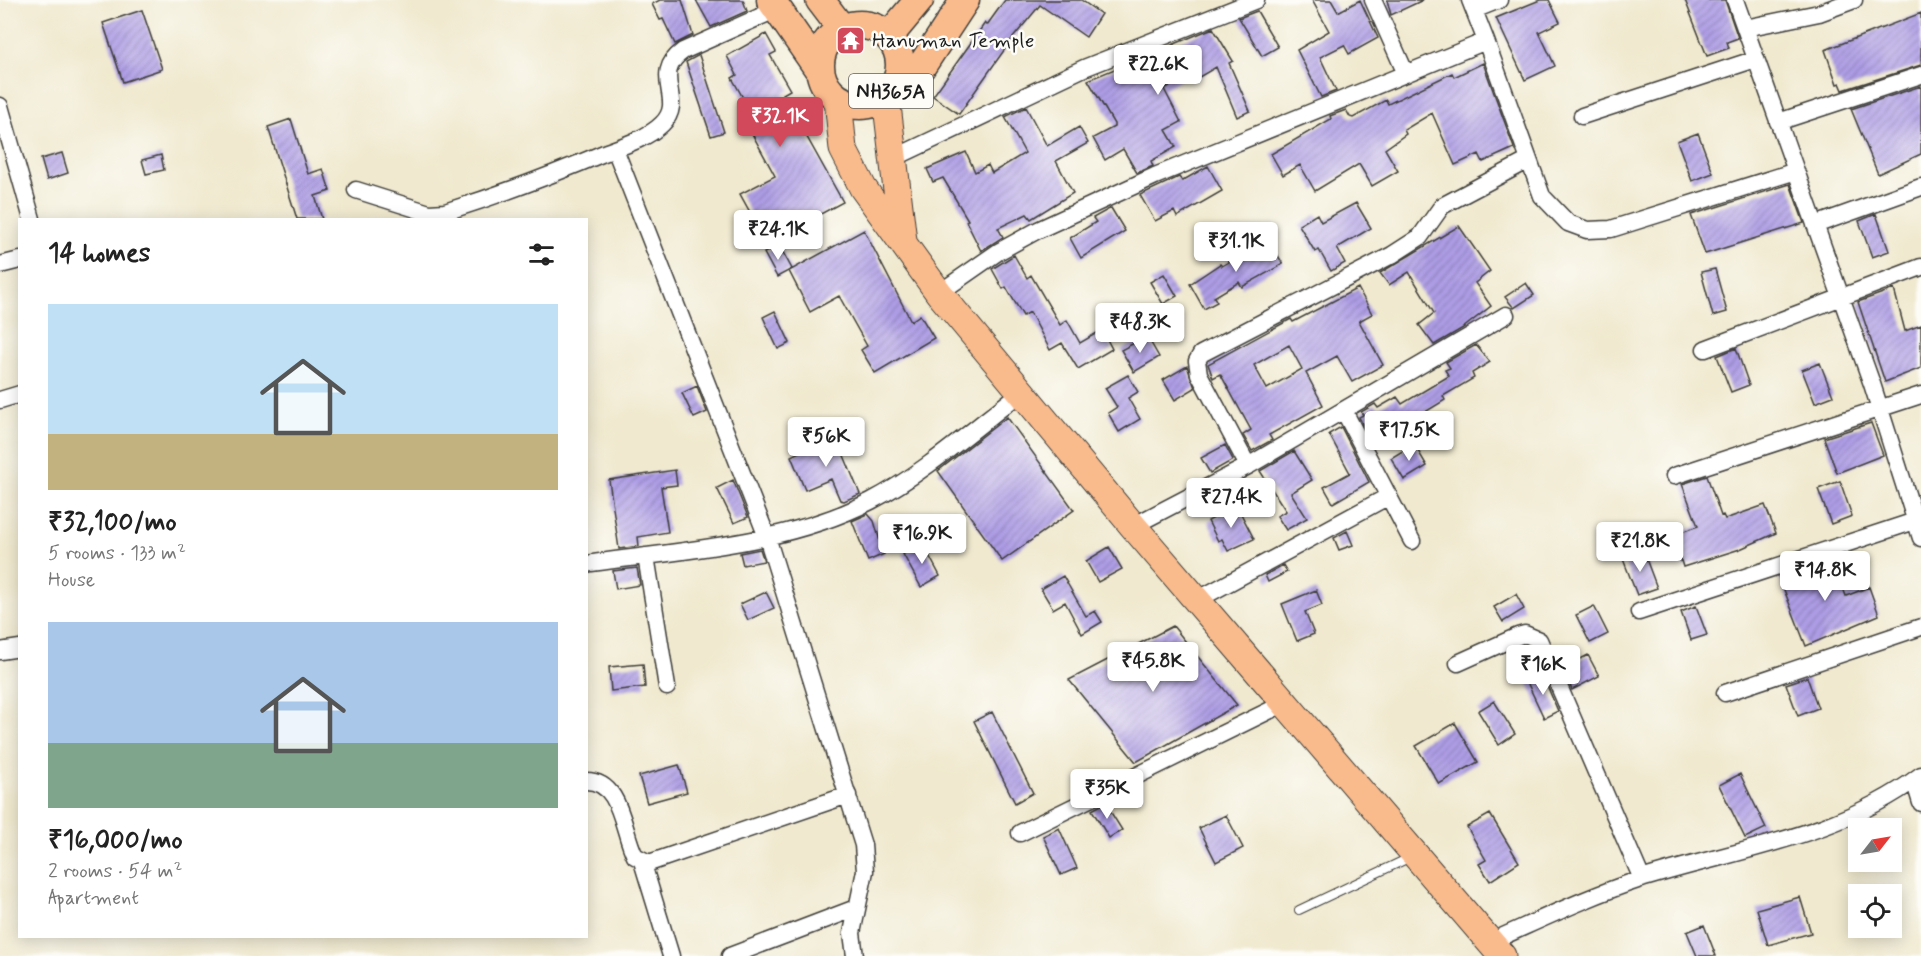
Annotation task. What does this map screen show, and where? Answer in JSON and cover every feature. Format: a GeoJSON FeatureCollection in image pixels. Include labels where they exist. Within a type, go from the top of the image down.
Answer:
{"type":"FeatureCollection","features":[{"type":"Feature","properties":{"kind":"highway"},"geometry":{"type":"LineString","coordinates":[[820,0],[842,29],[858,24],[874,27],[889,36],[919,0]]}},
{"type":"Feature","properties":{"kind":"highway","name":"NH365A"},"geometry":{"type":"LineString","coordinates":[[773,5],[820,71],[826,87],[838,99],[854,106],[871,105],[919,70],[932,54],[965,0]]}},
{"type":"Feature","properties":{"kind":"highway","name":"NH365A"},"geometry":{"type":"LineString","coordinates":[[820,71],[820,54],[828,39],[842,29]]}},
{"type":"Feature","properties":{"kind":"highway","name":"NH365A"},"geometry":{"type":"LineString","coordinates":[[889,36],[898,51],[901,68],[891,91]]}},
{"type":"Feature","properties":{"kind":"main road"},"geometry":{"type":"LineString","coordinates":[[891,91],[892,159],[904,246]]}},
{"type":"Feature","properties":{"kind":"main road"},"geometry":{"type":"LineString","coordinates":[[838,99],[843,149],[863,188],[939,293],[1133,526],[1496,949]]}},
{"type":"Feature","properties":{"kind":"street"},"geometry":{"type":"LineString","coordinates":[[892,159],[1084,68],[1256,0]]}},
{"type":"Feature","properties":{"kind":"street"},"geometry":{"type":"LineString","coordinates":[[1372,0],[1406,74]]}},
{"type":"Feature","properties":{"kind":"street"},"geometry":{"type":"LineString","coordinates":[[1499,0],[1472,5],[1542,196],[1568,223],[1587,230],[1611,229],[1796,171]]}},
{"type":"Feature","properties":{"kind":"street"},"geometry":{"type":"LineString","coordinates":[[1735,0],[1880,410],[1918,520],[1921,538]]}},
{"type":"Feature","properties":{"kind":"street"},"geometry":{"type":"LineString","coordinates":[[1745,28],[1819,13],[1854,0]]}},
{"type":"Feature","properties":{"kind":"street"},"geometry":{"type":"LineString","coordinates":[[356,190],[429,213],[445,212],[560,172],[615,149],[654,130],[668,117],[671,98],[667,68],[674,57],[773,5]]}},
{"type":"Feature","properties":{"kind":"street"},"geometry":{"type":"LineString","coordinates":[[939,293],[998,252],[1038,230],[1155,176],[1486,41]]}},
{"type":"Feature","properties":{"kind":"street"},"geometry":{"type":"LineString","coordinates":[[1582,116],[1756,59]]}},
{"type":"Feature","properties":{"kind":"street"},"geometry":{"type":"LineString","coordinates":[[1778,122],[1921,75]]}},
{"type":"Feature","properties":{"kind":"street"},"geometry":{"type":"LineString","coordinates":[[2,117],[32,218]]}},
{"type":"Feature","properties":{"kind":"street"},"geometry":{"type":"LineString","coordinates":[[615,149],[767,537],[863,845],[866,871],[852,933],[855,956]]}},
{"type":"Feature","properties":{"kind":"street"},"geometry":{"type":"LineString","coordinates":[[1248,466],[1199,374],[1197,361],[1201,354],[1392,255],[1420,237],[1442,206],[1528,160]]}},
{"type":"Feature","properties":{"kind":"street"},"geometry":{"type":"LineString","coordinates":[[1815,225],[1921,188]]}},
{"type":"Feature","properties":{"kind":"street"},"geometry":{"type":"LineString","coordinates":[[0,265],[18,260]]}},
{"type":"Feature","properties":{"kind":"street"},"geometry":{"type":"LineString","coordinates":[[1705,349],[1921,267]]}},
{"type":"Feature","properties":{"kind":"street"},"geometry":{"type":"LineString","coordinates":[[1133,526],[1248,466],[1506,315]]}},
{"type":"Feature","properties":{"kind":"street"},"geometry":{"type":"LineString","coordinates":[[588,564],[767,537],[840,516],[872,501],[898,485],[1023,392]]}},
{"type":"Feature","properties":{"kind":"street"},"geometry":{"type":"LineString","coordinates":[[0,400],[18,395]]}},
{"type":"Feature","properties":{"kind":"street"},"geometry":{"type":"LineString","coordinates":[[1674,476],[1921,395]]}},
{"type":"Feature","properties":{"kind":"street"},"geometry":{"type":"LineString","coordinates":[[1344,411],[1412,541]]}},
{"type":"Feature","properties":{"kind":"street"},"geometry":{"type":"LineString","coordinates":[[1197,600],[1389,496]]}},
{"type":"Feature","properties":{"kind":"street"},"geometry":{"type":"LineString","coordinates":[[1639,612],[1918,520]]}},
{"type":"Feature","properties":{"kind":"street"},"geometry":{"type":"LineString","coordinates":[[646,556],[667,687]]}},
{"type":"Feature","properties":{"kind":"street"},"geometry":{"type":"LineString","coordinates":[[1725,693],[1921,627]]}},
{"type":"Feature","properties":{"kind":"street"},"geometry":{"type":"LineString","coordinates":[[1458,663],[1518,636],[1526,634],[1539,640],[1642,879]]}},
{"type":"Feature","properties":{"kind":"street"},"geometry":{"type":"LineString","coordinates":[[0,651],[18,648]]}},
{"type":"Feature","properties":{"kind":"street"},"geometry":{"type":"LineString","coordinates":[[1020,833],[1285,703]]}},
{"type":"Feature","properties":{"kind":"street"},"geometry":{"type":"LineString","coordinates":[[1496,949],[1642,879],[1786,841],[1848,817],[1888,798],[1917,778],[1921,803]]}},
{"type":"Feature","properties":{"kind":"street"},"geometry":{"type":"LineString","coordinates":[[588,781],[600,783],[613,795],[629,844],[635,856],[642,861],[658,861],[848,795]]}},
{"type":"Feature","properties":{"kind":"street"},"geometry":{"type":"LineString","coordinates":[[642,861],[671,956]]}},
{"type":"Feature","properties":{"kind":"street"},"geometry":{"type":"LineString","coordinates":[[730,956],[856,908]]}},
{"type":"Feature","properties":{"kind":"lane"},"geometry":{"type":"LineString","coordinates":[[1299,910],[1415,855]]}},
{"type":"Feature","properties":{"kind":"building"},"geometry":{"type":"Polygon","coordinates":[[[660,0],[682,0],[693,35],[675,44],[663,19],[660,20],[652,4],[660,0]]]}},
{"type":"Feature","properties":{"kind":"building"},"geometry":{"type":"Polygon","coordinates":[[[696,0],[743,0],[747,11],[711,27],[696,0]]]}},
{"type":"Feature","properties":{"kind":"building"},"geometry":{"type":"Polygon","coordinates":[[[1005,0],[1081,0],[1101,14],[1086,37],[1040,5],[1012,39],[959,114],[933,96],[985,23],[987,25],[1005,0]]]}},
{"type":"Feature","properties":{"kind":"building"},"geometry":{"type":"Polygon","coordinates":[[[1312,0],[1331,0],[1338,12],[1360,0],[1378,38],[1349,54],[1344,45],[1320,57],[1336,91],[1321,97],[1297,50],[1329,31],[1312,0]]]}},
{"type":"Feature","properties":{"kind":"building"},"geometry":{"type":"Polygon","coordinates":[[[1387,0],[1423,0],[1391,15],[1387,0]]]}},
{"type":"Feature","properties":{"kind":"building"},"geometry":{"type":"Polygon","coordinates":[[[1540,0],[1549,0],[1560,22],[1539,32],[1555,66],[1525,80],[1496,18],[1540,0]]]}},
{"type":"Feature","properties":{"kind":"building"},"geometry":{"type":"Polygon","coordinates":[[[1685,0],[1725,0],[1738,38],[1727,42],[1729,48],[1707,56],[1685,0]]]}},
{"type":"Feature","properties":{"kind":"building"},"geometry":{"type":"Polygon","coordinates":[[[142,10],[162,69],[123,82],[103,23],[142,10]]]}},
{"type":"Feature","properties":{"kind":"building"},"geometry":{"type":"Polygon","coordinates":[[[1257,11],[1278,47],[1262,56],[1239,18],[1257,11]]]}},
{"type":"Feature","properties":{"kind":"building"},"geometry":{"type":"Polygon","coordinates":[[[1921,13],[1921,65],[1843,90],[1840,83],[1837,84],[1825,50],[1921,13]]]}},
{"type":"Feature","properties":{"kind":"building"},"geometry":{"type":"Polygon","coordinates":[[[1213,28],[1233,61],[1229,63],[1250,111],[1237,117],[1216,67],[1194,80],[1191,74],[1164,89],[1181,122],[1166,130],[1176,147],[1151,161],[1153,166],[1137,173],[1123,149],[1105,160],[1093,138],[1114,127],[1114,124],[1088,80],[1213,28]]]}},
{"type":"Feature","properties":{"kind":"building"},"geometry":{"type":"Polygon","coordinates":[[[766,34],[776,52],[770,55],[790,90],[783,94],[843,202],[767,243],[740,194],[775,176],[749,128],[757,123],[732,78],[737,75],[727,56],[766,34]]]}},
{"type":"Feature","properties":{"kind":"building"},"geometry":{"type":"Polygon","coordinates":[[[699,55],[724,132],[711,136],[686,62],[699,55]]]}},
{"type":"Feature","properties":{"kind":"building"},"geometry":{"type":"Polygon","coordinates":[[[1483,63],[1514,148],[1483,162],[1479,154],[1455,165],[1432,113],[1404,130],[1406,134],[1385,149],[1398,171],[1372,186],[1359,164],[1315,191],[1300,165],[1283,175],[1271,154],[1331,119],[1330,116],[1346,110],[1353,118],[1386,100],[1388,104],[1452,73],[1454,77],[1483,63]]]}},
{"type":"Feature","properties":{"kind":"building"},"geometry":{"type":"Polygon","coordinates":[[[1921,86],[1921,154],[1878,174],[1851,109],[1921,86]]]}},
{"type":"Feature","properties":{"kind":"building"},"geometry":{"type":"Polygon","coordinates":[[[1026,107],[1047,146],[1079,127],[1088,143],[1056,161],[1073,193],[1031,219],[1027,214],[998,228],[1003,237],[981,251],[966,221],[968,220],[943,178],[933,182],[927,169],[966,152],[975,172],[988,165],[992,173],[1025,153],[1005,117],[1026,107]]]}},
{"type":"Feature","properties":{"kind":"building"},"geometry":{"type":"Polygon","coordinates":[[[291,119],[308,174],[323,169],[330,191],[315,196],[322,218],[297,218],[268,127],[291,119]]]}},
{"type":"Feature","properties":{"kind":"building"},"geometry":{"type":"Polygon","coordinates":[[[1698,133],[1713,173],[1692,181],[1677,141],[1698,133]]]}},
{"type":"Feature","properties":{"kind":"building"},"geometry":{"type":"Polygon","coordinates":[[[62,153],[68,173],[47,180],[41,159],[62,153]]]}},
{"type":"Feature","properties":{"kind":"building"},"geometry":{"type":"Polygon","coordinates":[[[161,155],[164,170],[146,174],[142,160],[161,155]]]}},
{"type":"Feature","properties":{"kind":"building"},"geometry":{"type":"Polygon","coordinates":[[[1208,166],[1222,191],[1177,217],[1174,211],[1155,221],[1140,195],[1179,177],[1182,181],[1208,166]]]}},
{"type":"Feature","properties":{"kind":"building"},"geometry":{"type":"Polygon","coordinates":[[[1790,184],[1804,223],[1705,254],[1691,215],[1790,184]]]}},
{"type":"Feature","properties":{"kind":"building"},"geometry":{"type":"Polygon","coordinates":[[[1356,203],[1371,228],[1337,248],[1345,263],[1331,271],[1319,250],[1315,252],[1299,225],[1317,214],[1321,222],[1356,203]]]}},
{"type":"Feature","properties":{"kind":"building"},"geometry":{"type":"Polygon","coordinates":[[[1111,208],[1125,231],[1081,258],[1070,238],[1096,222],[1093,218],[1111,208]]]}},
{"type":"Feature","properties":{"kind":"building"},"geometry":{"type":"Polygon","coordinates":[[[1876,214],[1889,251],[1872,257],[1859,221],[1876,214]]]}},
{"type":"Feature","properties":{"kind":"building"},"geometry":{"type":"Polygon","coordinates":[[[1459,226],[1490,271],[1475,283],[1491,306],[1463,328],[1434,345],[1419,325],[1434,313],[1409,272],[1389,285],[1380,273],[1459,226]]]}},
{"type":"Feature","properties":{"kind":"building"},"geometry":{"type":"Polygon","coordinates":[[[864,230],[911,321],[920,315],[934,338],[875,373],[861,350],[867,346],[839,296],[810,312],[789,271],[864,230]]]}},
{"type":"Feature","properties":{"kind":"building"},"geometry":{"type":"Polygon","coordinates":[[[1268,239],[1283,264],[1242,287],[1239,282],[1214,297],[1217,302],[1204,309],[1190,284],[1220,264],[1222,266],[1268,239]]]}},
{"type":"Feature","properties":{"kind":"building"},"geometry":{"type":"Polygon","coordinates":[[[779,245],[792,269],[777,277],[764,253],[779,245]]]}},
{"type":"Feature","properties":{"kind":"building"},"geometry":{"type":"Polygon","coordinates":[[[1014,255],[1027,278],[1031,275],[1060,325],[1067,320],[1080,343],[1102,330],[1112,349],[1078,369],[1062,343],[1050,350],[1030,312],[1023,316],[1006,287],[1003,289],[992,269],[1014,255]]]}},
{"type":"Feature","properties":{"kind":"building"},"geometry":{"type":"Polygon","coordinates":[[[1715,269],[1727,312],[1713,316],[1701,272],[1715,269]]]}},
{"type":"Feature","properties":{"kind":"building"},"geometry":{"type":"Polygon","coordinates":[[[1164,274],[1177,296],[1163,304],[1150,282],[1164,274]]]}},
{"type":"Feature","properties":{"kind":"building"},"geometry":{"type":"Polygon","coordinates":[[[1526,283],[1534,295],[1514,308],[1505,297],[1526,283]]]}},
{"type":"Feature","properties":{"kind":"building"},"geometry":{"type":"Polygon","coordinates":[[[1358,288],[1372,314],[1359,321],[1383,365],[1352,382],[1337,356],[1306,373],[1323,405],[1269,435],[1272,440],[1252,451],[1243,435],[1251,430],[1222,377],[1220,374],[1213,378],[1208,364],[1291,319],[1293,322],[1358,288]],[[1289,345],[1254,365],[1267,389],[1302,369],[1289,345]]]}},
{"type":"Feature","properties":{"kind":"building"},"geometry":{"type":"Polygon","coordinates":[[[1894,289],[1905,331],[1921,325],[1921,368],[1885,382],[1858,302],[1894,289]]]}},
{"type":"Feature","properties":{"kind":"building"},"geometry":{"type":"Polygon","coordinates":[[[775,311],[790,343],[778,349],[763,317],[775,311]]]}},
{"type":"Feature","properties":{"kind":"building"},"geometry":{"type":"Polygon","coordinates":[[[1147,336],[1159,357],[1134,372],[1121,350],[1147,336]]]}},
{"type":"Feature","properties":{"kind":"building"},"geometry":{"type":"Polygon","coordinates":[[[1476,345],[1490,362],[1472,373],[1474,378],[1443,396],[1445,400],[1412,420],[1417,428],[1401,438],[1390,420],[1368,435],[1359,417],[1363,415],[1361,412],[1375,404],[1378,408],[1397,397],[1402,404],[1449,376],[1445,370],[1450,368],[1446,362],[1476,345]]]}},
{"type":"Feature","properties":{"kind":"building"},"geometry":{"type":"Polygon","coordinates":[[[1736,348],[1749,385],[1731,392],[1717,356],[1736,348]]]}},
{"type":"Feature","properties":{"kind":"building"},"geometry":{"type":"Polygon","coordinates":[[[1820,363],[1833,396],[1815,403],[1802,370],[1820,363]]]}},
{"type":"Feature","properties":{"kind":"building"},"geometry":{"type":"Polygon","coordinates":[[[1187,366],[1195,388],[1175,400],[1163,380],[1187,366]]]}},
{"type":"Feature","properties":{"kind":"building"},"geometry":{"type":"Polygon","coordinates":[[[1128,375],[1138,392],[1128,398],[1140,419],[1119,432],[1108,413],[1117,407],[1105,388],[1128,375]]]}},
{"type":"Feature","properties":{"kind":"building"},"geometry":{"type":"Polygon","coordinates":[[[697,386],[707,412],[694,418],[682,393],[697,386]]]}},
{"type":"Feature","properties":{"kind":"building"},"geometry":{"type":"Polygon","coordinates":[[[1007,417],[1074,510],[1002,561],[938,471],[1007,417]]]}},
{"type":"Feature","properties":{"kind":"building"},"geometry":{"type":"Polygon","coordinates":[[[1871,423],[1883,455],[1837,473],[1824,438],[1871,423]]]}},
{"type":"Feature","properties":{"kind":"building"},"geometry":{"type":"Polygon","coordinates":[[[1341,427],[1369,482],[1333,503],[1324,487],[1350,473],[1329,434],[1341,427]]]}},
{"type":"Feature","properties":{"kind":"building"},"geometry":{"type":"Polygon","coordinates":[[[835,434],[860,494],[844,501],[840,500],[831,479],[805,490],[791,456],[835,434]]]}},
{"type":"Feature","properties":{"kind":"building"},"geometry":{"type":"Polygon","coordinates":[[[1414,444],[1427,466],[1404,480],[1391,458],[1414,444]]]}},
{"type":"Feature","properties":{"kind":"building"},"geometry":{"type":"Polygon","coordinates":[[[1225,445],[1233,460],[1210,473],[1201,458],[1225,445]]]}},
{"type":"Feature","properties":{"kind":"building"},"geometry":{"type":"Polygon","coordinates":[[[1294,451],[1312,480],[1291,493],[1307,518],[1286,530],[1277,516],[1286,511],[1260,471],[1294,451]]]}},
{"type":"Feature","properties":{"kind":"building"},"geometry":{"type":"Polygon","coordinates":[[[675,470],[677,485],[661,487],[668,532],[638,537],[639,546],[619,549],[609,480],[675,470]]]}},
{"type":"Feature","properties":{"kind":"building"},"geometry":{"type":"Polygon","coordinates":[[[1707,476],[1721,516],[1723,515],[1725,519],[1765,505],[1776,533],[1740,549],[1683,567],[1673,535],[1698,526],[1682,484],[1707,476]]]}},
{"type":"Feature","properties":{"kind":"building"},"geometry":{"type":"Polygon","coordinates":[[[733,480],[748,517],[734,523],[717,488],[733,480]]]}},
{"type":"Feature","properties":{"kind":"building"},"geometry":{"type":"Polygon","coordinates":[[[1840,481],[1852,516],[1831,524],[1818,489],[1840,481]]]}},
{"type":"Feature","properties":{"kind":"building"},"geometry":{"type":"Polygon","coordinates":[[[1237,506],[1254,539],[1228,551],[1222,539],[1218,541],[1208,521],[1237,506]]]}},
{"type":"Feature","properties":{"kind":"building"},"geometry":{"type":"Polygon","coordinates":[[[868,514],[874,521],[884,554],[868,561],[852,521],[868,514]]]}},
{"type":"Feature","properties":{"kind":"building"},"geometry":{"type":"Polygon","coordinates":[[[1347,531],[1353,545],[1339,550],[1334,538],[1347,531]]]}},
{"type":"Feature","properties":{"kind":"building"},"geometry":{"type":"Polygon","coordinates":[[[923,544],[940,576],[921,587],[903,554],[923,544]]]}},
{"type":"Feature","properties":{"kind":"building"},"geometry":{"type":"Polygon","coordinates":[[[1109,547],[1122,569],[1098,582],[1086,561],[1109,547]]]}},
{"type":"Feature","properties":{"kind":"building"},"geometry":{"type":"Polygon","coordinates":[[[760,549],[764,561],[743,565],[740,553],[760,549]]]}},
{"type":"Feature","properties":{"kind":"building"},"geometry":{"type":"Polygon","coordinates":[[[1643,551],[1657,588],[1637,595],[1623,559],[1643,551]]]}},
{"type":"Feature","properties":{"kind":"building"},"geometry":{"type":"Polygon","coordinates":[[[1832,559],[1846,596],[1869,587],[1879,615],[1806,646],[1779,577],[1832,559]]]}},
{"type":"Feature","properties":{"kind":"building"},"geometry":{"type":"Polygon","coordinates":[[[1283,565],[1287,572],[1268,582],[1265,575],[1283,565]]]}},
{"type":"Feature","properties":{"kind":"building"},"geometry":{"type":"Polygon","coordinates":[[[637,568],[640,585],[616,589],[613,571],[637,568]]]}},
{"type":"Feature","properties":{"kind":"building"},"geometry":{"type":"Polygon","coordinates":[[[1063,576],[1086,616],[1095,611],[1102,622],[1082,634],[1065,602],[1053,609],[1041,589],[1063,576]]]}},
{"type":"Feature","properties":{"kind":"building"},"geometry":{"type":"Polygon","coordinates":[[[1316,590],[1322,605],[1305,612],[1314,634],[1297,641],[1282,604],[1316,590]]]}},
{"type":"Feature","properties":{"kind":"building"},"geometry":{"type":"Polygon","coordinates":[[[766,592],[774,608],[748,620],[740,604],[766,592]]]}},
{"type":"Feature","properties":{"kind":"building"},"geometry":{"type":"Polygon","coordinates":[[[1516,594],[1524,609],[1503,622],[1494,607],[1516,594]]]}},
{"type":"Feature","properties":{"kind":"building"},"geometry":{"type":"Polygon","coordinates":[[[1594,606],[1608,634],[1590,643],[1576,615],[1594,606]]]}},
{"type":"Feature","properties":{"kind":"building"},"geometry":{"type":"Polygon","coordinates":[[[1696,606],[1707,635],[1691,640],[1681,612],[1696,606]]]}},
{"type":"Feature","properties":{"kind":"building"},"geometry":{"type":"Polygon","coordinates":[[[1173,626],[1237,705],[1136,762],[1069,680],[1173,626]]]}},
{"type":"Feature","properties":{"kind":"building"},"geometry":{"type":"Polygon","coordinates":[[[1588,655],[1599,676],[1572,690],[1563,668],[1588,655]]]}},
{"type":"Feature","properties":{"kind":"building"},"geometry":{"type":"Polygon","coordinates":[[[643,664],[645,687],[611,691],[609,667],[643,664]]]}},
{"type":"Feature","properties":{"kind":"building"},"geometry":{"type":"Polygon","coordinates":[[[1542,674],[1558,711],[1544,718],[1527,682],[1542,674]]]}},
{"type":"Feature","properties":{"kind":"building"},"geometry":{"type":"Polygon","coordinates":[[[1807,677],[1818,708],[1798,716],[1786,684],[1807,677]]]}},
{"type":"Feature","properties":{"kind":"building"},"geometry":{"type":"Polygon","coordinates":[[[1494,701],[1515,734],[1499,745],[1478,711],[1494,701]]]}},
{"type":"Feature","properties":{"kind":"building"},"geometry":{"type":"Polygon","coordinates":[[[992,712],[1033,793],[1015,803],[974,721],[992,712]]]}},
{"type":"Feature","properties":{"kind":"building"},"geometry":{"type":"Polygon","coordinates":[[[1455,723],[1478,762],[1439,784],[1416,746],[1455,723]]]}},
{"type":"Feature","properties":{"kind":"building"},"geometry":{"type":"Polygon","coordinates":[[[679,765],[687,792],[647,803],[639,776],[679,765]]]}},
{"type":"Feature","properties":{"kind":"building"},"geometry":{"type":"Polygon","coordinates":[[[1740,774],[1766,828],[1745,838],[1719,785],[1740,774]]]}},
{"type":"Feature","properties":{"kind":"building"},"geometry":{"type":"Polygon","coordinates":[[[1105,803],[1122,830],[1109,838],[1092,810],[1105,803]]]}},
{"type":"Feature","properties":{"kind":"building"},"geometry":{"type":"Polygon","coordinates":[[[1490,814],[1519,862],[1490,881],[1479,864],[1486,860],[1467,827],[1490,814]]]}},
{"type":"Feature","properties":{"kind":"building"},"geometry":{"type":"Polygon","coordinates":[[[1226,815],[1243,848],[1216,862],[1199,828],[1226,815]]]}},
{"type":"Feature","properties":{"kind":"building"},"geometry":{"type":"Polygon","coordinates":[[[1059,828],[1077,868],[1061,875],[1043,836],[1059,828]]]}},
{"type":"Feature","properties":{"kind":"building"},"geometry":{"type":"Polygon","coordinates":[[[1800,897],[1811,933],[1768,945],[1757,909],[1800,897]]]}},
{"type":"Feature","properties":{"kind":"building"},"geometry":{"type":"Polygon","coordinates":[[[1704,925],[1716,956],[1697,956],[1687,932],[1704,925]]]}},
{"type":"Feature","properties":{"kind":"place","name":"Hanuman Temple"},"geometry":{"type":"Point","coordinates":[851,40]}}]}
